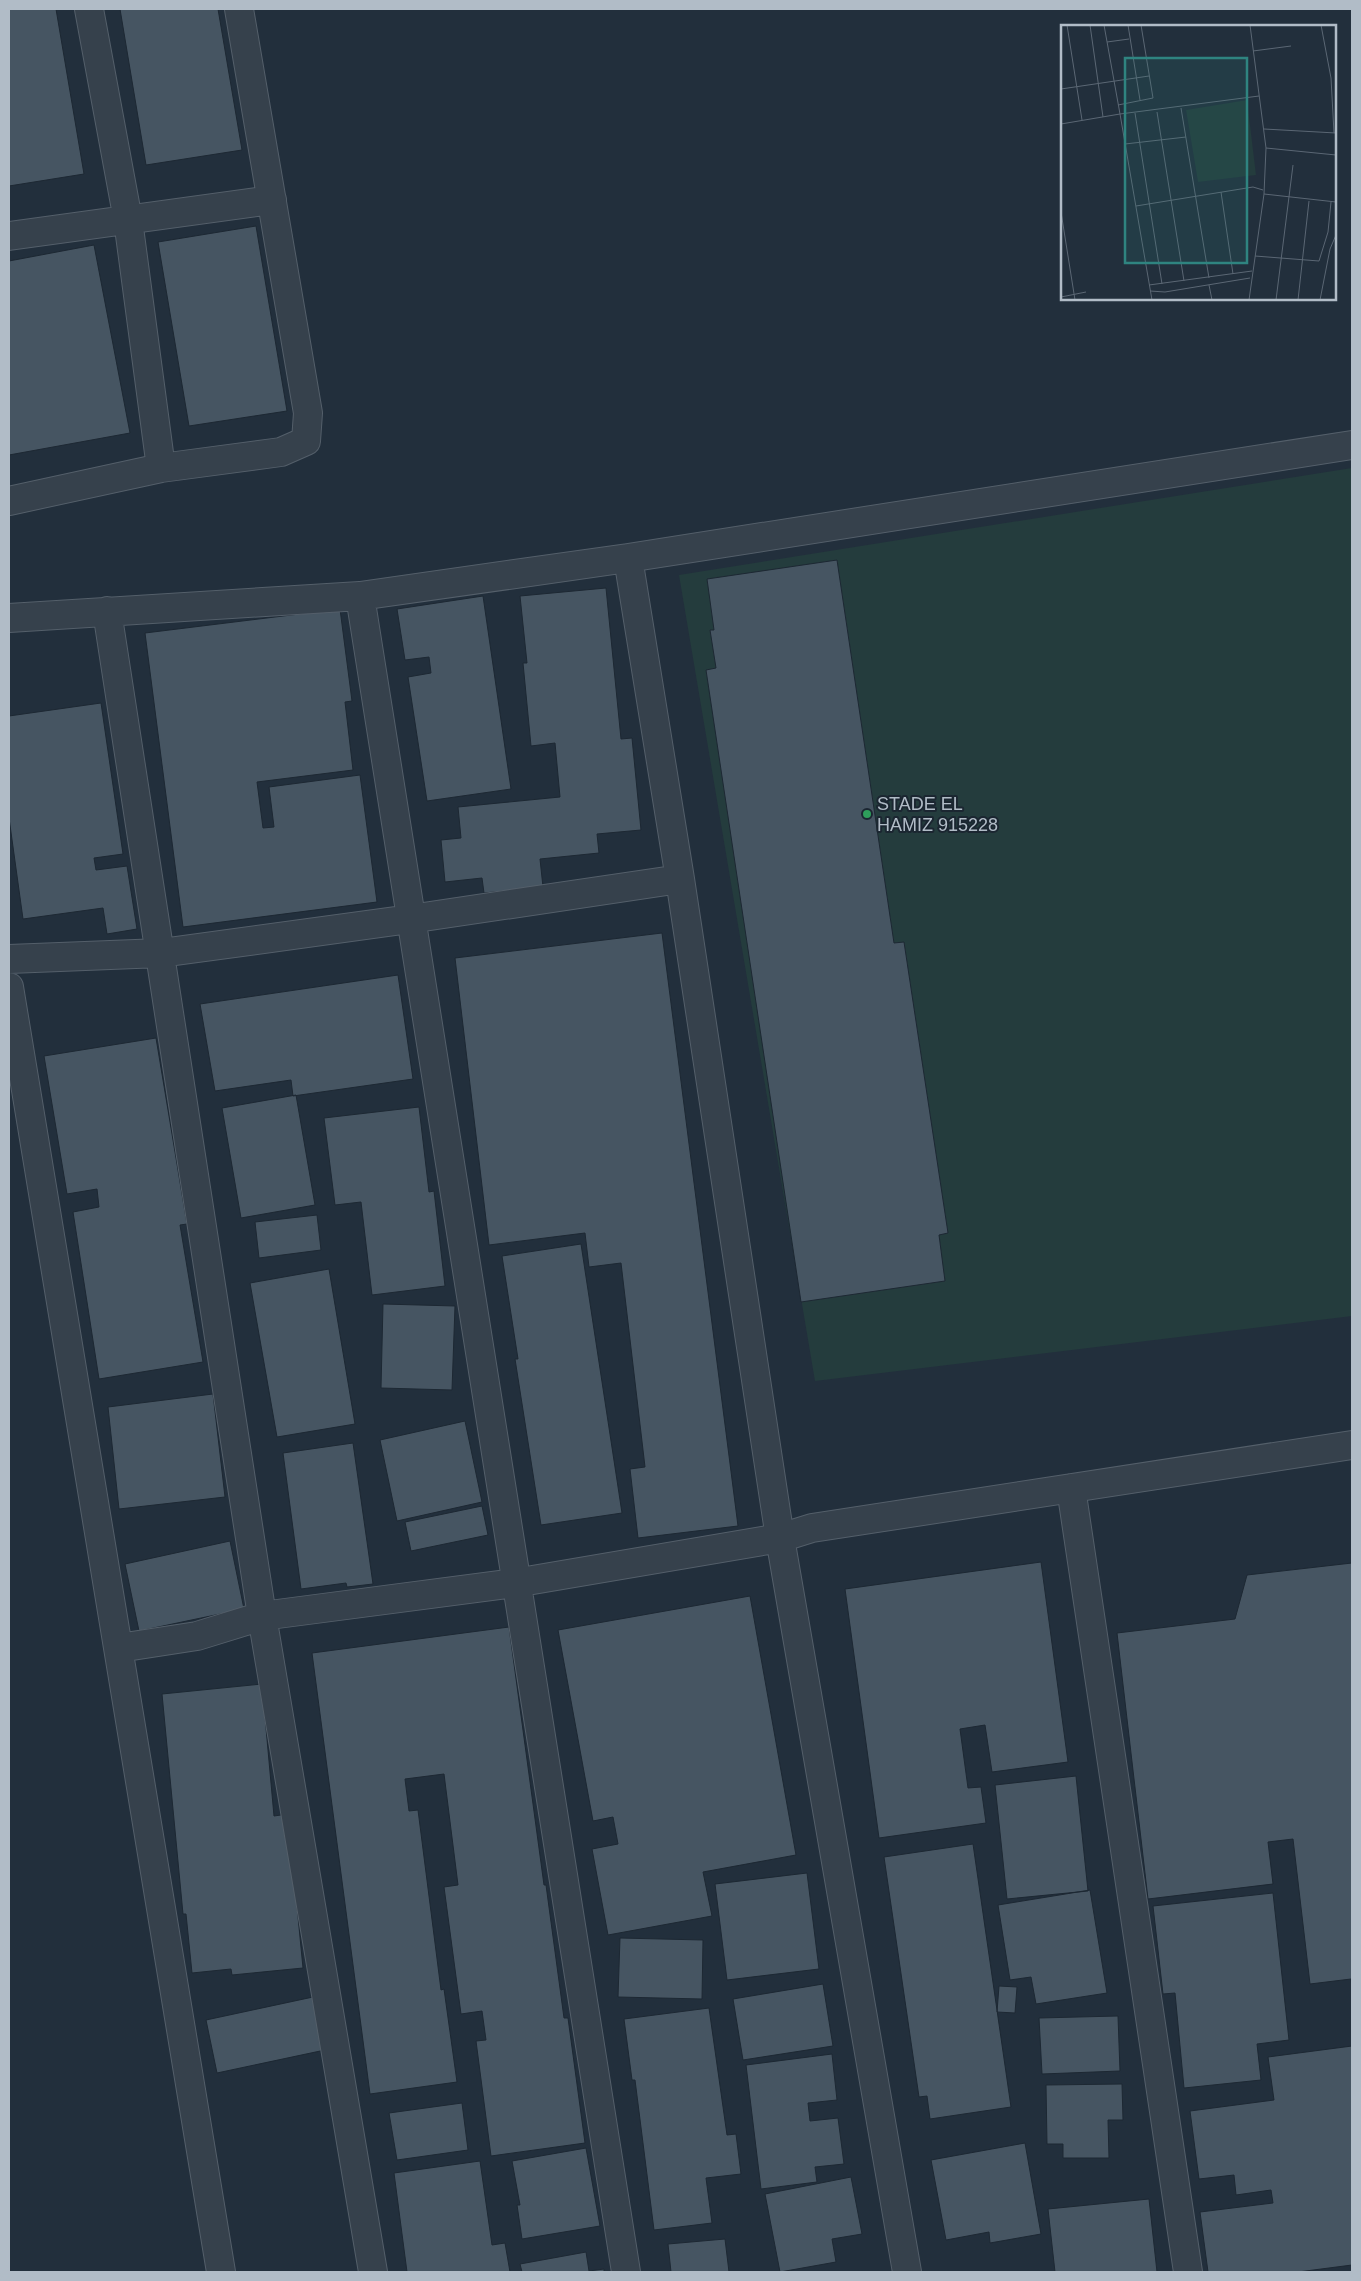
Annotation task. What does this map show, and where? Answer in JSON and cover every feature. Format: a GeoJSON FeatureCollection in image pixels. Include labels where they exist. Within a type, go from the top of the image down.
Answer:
{"type":"FeatureCollection","features":[{"type":"Feature","properties":{"kind":"street"},"geometry":{"type":"LineString","coordinates":[[88,9],[128,220],[161,468]]}},
{"type":"Feature","properties":{"kind":"street"},"geometry":{"type":"LineString","coordinates":[[9,501],[161,468],[281,452],[306,441],[308,413],[239,9]]}},
{"type":"Feature","properties":{"kind":"street"},"geometry":{"type":"LineString","coordinates":[[9,236],[272,200]]}},
{"type":"Feature","properties":{"kind":"street"},"geometry":{"type":"LineString","coordinates":[[9,618],[360,596],[628,558],[1352,445]]}},
{"type":"Feature","properties":{"kind":"street"},"geometry":{"type":"LineString","coordinates":[[628,558],[680,879],[780,1538],[907,2272]]}},
{"type":"Feature","properties":{"kind":"street"},"geometry":{"type":"LineString","coordinates":[[360,596],[515,1583],[626,2272]]}},
{"type":"Feature","properties":{"kind":"street"},"geometry":{"type":"LineString","coordinates":[[107,611],[262,1616],[373,2272]]}},
{"type":"Feature","properties":{"kind":"street"},"geometry":{"type":"LineString","coordinates":[[9,959],[161,953],[680,879]]}},
{"type":"Feature","properties":{"kind":"street"},"geometry":{"type":"LineString","coordinates":[[9,987],[222,2272]]}},
{"type":"Feature","properties":{"kind":"street"},"geometry":{"type":"LineString","coordinates":[[119,1648],[197,1636],[262,1616],[515,1583],[780,1538],[812,1528],[1352,1445]]}},
{"type":"Feature","properties":{"kind":"street"},"geometry":{"type":"LineString","coordinates":[[1071,1488],[1188,2272]]}},
{"type":"Feature","properties":{"kind":"green space"},"geometry":{"type":"Polygon","coordinates":[[[1352,468],[1352,1316],[815,1381],[679,575],[1352,468]]]}},
{"type":"Feature","properties":{"kind":"building"},"geometry":{"type":"Polygon","coordinates":[[[9,9],[56,9],[84,174],[9,186],[9,9]]]}},
{"type":"Feature","properties":{"kind":"building"},"geometry":{"type":"Polygon","coordinates":[[[120,9],[218,9],[242,150],[146,165],[120,9]]]}},
{"type":"Feature","properties":{"kind":"building"},"geometry":{"type":"Polygon","coordinates":[[[256,226],[287,411],[189,426],[158,242],[256,226]]]}},
{"type":"Feature","properties":{"kind":"building"},"geometry":{"type":"Polygon","coordinates":[[[94,245],[130,433],[9,455],[9,261],[94,245]]]}},
{"type":"Feature","properties":{"kind":"building"},"geometry":{"type":"Polygon","coordinates":[[[837,560],[894,943],[904,942],[948,1233],[939,1235],[945,1281],[801,1302],[706,670],[716,668],[710,630],[714,630],[707,579],[837,560]]]}},
{"type":"Feature","properties":{"kind":"building"},"geometry":{"type":"Polygon","coordinates":[[[606,588],[621,739],[632,738],[641,830],[597,834],[599,853],[540,859],[543,887],[484,893],[482,878],[445,882],[441,840],[461,838],[458,807],[560,797],[555,743],[531,746],[523,663],[527,663],[520,596],[606,588]]]}},
{"type":"Feature","properties":{"kind":"building"},"geometry":{"type":"Polygon","coordinates":[[[483,596],[511,789],[427,801],[408,677],[431,673],[429,657],[405,660],[397,609],[483,596]]]}},
{"type":"Feature","properties":{"kind":"building"},"geometry":{"type":"Polygon","coordinates":[[[340,609],[352,701],[345,702],[353,770],[257,782],[263,828],[274,827],[269,787],[360,775],[377,902],[183,927],[145,633],[340,609]]]}},
{"type":"Feature","properties":{"kind":"building"},"geometry":{"type":"Polygon","coordinates":[[[101,703],[123,854],[94,858],[96,870],[127,866],[137,929],[107,934],[103,908],[23,919],[9,818],[9,716],[101,703]]]}},
{"type":"Feature","properties":{"kind":"building"},"geometry":{"type":"Polygon","coordinates":[[[662,933],[738,1526],[638,1538],[630,1469],[645,1467],[621,1263],[589,1267],[585,1233],[489,1245],[455,958],[662,933]]]}},
{"type":"Feature","properties":{"kind":"building"},"geometry":{"type":"Polygon","coordinates":[[[398,975],[413,1079],[293,1096],[291,1080],[215,1091],[200,1004],[398,975]]]}},
{"type":"Feature","properties":{"kind":"building"},"geometry":{"type":"Polygon","coordinates":[[[156,1038],[187,1224],[180,1225],[203,1362],[99,1379],[73,1212],[99,1207],[97,1189],[67,1194],[44,1056],[156,1038]]]}},
{"type":"Feature","properties":{"kind":"building"},"geometry":{"type":"Polygon","coordinates":[[[296,1095],[315,1205],[241,1218],[222,1108],[296,1095]]]}},
{"type":"Feature","properties":{"kind":"building"},"geometry":{"type":"Polygon","coordinates":[[[419,1107],[429,1192],[434,1191],[445,1286],[372,1295],[361,1202],[335,1205],[324,1118],[419,1107]]]}},
{"type":"Feature","properties":{"kind":"building"},"geometry":{"type":"Polygon","coordinates":[[[317,1215],[321,1250],[259,1258],[255,1222],[317,1215]]]}},
{"type":"Feature","properties":{"kind":"building"},"geometry":{"type":"Polygon","coordinates":[[[581,1244],[622,1513],[541,1525],[515,1359],[518,1359],[502,1256],[581,1244]]]}},
{"type":"Feature","properties":{"kind":"building"},"geometry":{"type":"Polygon","coordinates":[[[329,1269],[355,1424],[277,1437],[250,1283],[329,1269]]]}},
{"type":"Feature","properties":{"kind":"building"},"geometry":{"type":"Polygon","coordinates":[[[383,1304],[455,1306],[452,1390],[381,1388],[383,1304]]]}},
{"type":"Feature","properties":{"kind":"building"},"geometry":{"type":"Polygon","coordinates":[[[213,1394],[225,1497],[119,1509],[108,1407],[213,1394]]]}},
{"type":"Feature","properties":{"kind":"building"},"geometry":{"type":"Polygon","coordinates":[[[465,1421],[482,1502],[397,1521],[380,1440],[465,1421]]]}},
{"type":"Feature","properties":{"kind":"building"},"geometry":{"type":"Polygon","coordinates":[[[353,1443],[373,1584],[347,1587],[346,1583],[301,1589],[283,1453],[353,1443]]]}},
{"type":"Feature","properties":{"kind":"building"},"geometry":{"type":"Polygon","coordinates":[[[482,1506],[488,1535],[411,1551],[405,1522],[482,1506]]]}},
{"type":"Feature","properties":{"kind":"building"},"geometry":{"type":"Polygon","coordinates":[[[230,1541],[244,1609],[139,1631],[125,1564],[230,1541]]]}},
{"type":"Feature","properties":{"kind":"building"},"geometry":{"type":"Polygon","coordinates":[[[1041,1562],[1068,1762],[992,1772],[985,1725],[960,1729],[968,1788],[981,1787],[986,1823],[879,1838],[845,1589],[1041,1562]]]}},
{"type":"Feature","properties":{"kind":"building"},"geometry":{"type":"Polygon","coordinates":[[[1352,1563],[1352,1987],[1351,1979],[1310,1984],[1293,1839],[1268,1842],[1273,1884],[1148,1899],[1117,1633],[1235,1619],[1247,1575],[1352,1563]]]}},
{"type":"Feature","properties":{"kind":"building"},"geometry":{"type":"Polygon","coordinates":[[[750,1596],[796,1855],[703,1872],[712,1916],[608,1935],[592,1849],[618,1844],[613,1817],[593,1821],[558,1630],[750,1596]]]}},
{"type":"Feature","properties":{"kind":"building"},"geometry":{"type":"Polygon","coordinates":[[[509,1627],[544,1885],[546,1885],[564,2018],[568,2018],[585,2143],[491,2156],[476,2041],[486,2040],[482,2011],[461,2014],[444,1887],[458,1885],[444,1774],[405,1779],[409,1811],[418,1810],[441,1990],[444,1989],[457,2082],[370,2094],[312,1653],[509,1627]]]}},
{"type":"Feature","properties":{"kind":"building"},"geometry":{"type":"Polygon","coordinates":[[[262,1684],[274,1816],[288,1814],[303,1968],[232,1975],[231,1969],[192,1973],[186,1914],[183,1914],[162,1694],[262,1684]]]}},
{"type":"Feature","properties":{"kind":"building"},"geometry":{"type":"Polygon","coordinates":[[[1076,1776],[1088,1891],[1007,1899],[995,1785],[1076,1776]]]}},
{"type":"Feature","properties":{"kind":"building"},"geometry":{"type":"Polygon","coordinates":[[[973,1844],[1011,2107],[930,2119],[927,2096],[919,2097],[884,1857],[973,1844]]]}},
{"type":"Feature","properties":{"kind":"building"},"geometry":{"type":"Polygon","coordinates":[[[807,1873],[819,1969],[727,1980],[715,1884],[807,1873]]]}},
{"type":"Feature","properties":{"kind":"building"},"geometry":{"type":"Polygon","coordinates":[[[1090,1890],[1107,1993],[1036,2004],[1031,1977],[1010,1980],[998,1905],[1090,1890]]]}},
{"type":"Feature","properties":{"kind":"building"},"geometry":{"type":"Polygon","coordinates":[[[1273,1893],[1289,2040],[1257,2044],[1261,2080],[1184,2088],[1175,1993],[1163,1994],[1153,1906],[1273,1893]]]}},
{"type":"Feature","properties":{"kind":"building"},"geometry":{"type":"Polygon","coordinates":[[[620,1938],[703,1940],[702,1999],[618,1997],[620,1938]]]}},
{"type":"Feature","properties":{"kind":"building"},"geometry":{"type":"Polygon","coordinates":[[[823,1984],[833,2046],[743,2060],[733,1999],[823,1984]]]}},
{"type":"Feature","properties":{"kind":"building"},"geometry":{"type":"Polygon","coordinates":[[[999,1986],[1017,1987],[1015,2013],[997,2012],[999,1986]]]}},
{"type":"Feature","properties":{"kind":"building"},"geometry":{"type":"Polygon","coordinates":[[[313,1997],[325,2050],[217,2073],[206,2020],[313,1997]]]}},
{"type":"Feature","properties":{"kind":"building"},"geometry":{"type":"Polygon","coordinates":[[[709,2008],[727,2135],[736,2134],[741,2174],[706,2178],[712,2223],[654,2230],[635,2080],[632,2080],[624,2019],[709,2008]]]}},
{"type":"Feature","properties":{"kind":"building"},"geometry":{"type":"Polygon","coordinates":[[[1118,2016],[1120,2071],[1042,2074],[1039,2018],[1118,2016]]]}},
{"type":"Feature","properties":{"kind":"building"},"geometry":{"type":"Polygon","coordinates":[[[1352,2046],[1352,2265],[1298,2272],[1208,2272],[1200,2212],[1273,2203],[1271,2190],[1236,2195],[1234,2175],[1199,2179],[1190,2111],[1274,2100],[1268,2057],[1352,2046]]]}},
{"type":"Feature","properties":{"kind":"building"},"geometry":{"type":"Polygon","coordinates":[[[832,2054],[837,2100],[808,2103],[810,2121],[838,2118],[844,2164],[815,2167],[817,2182],[761,2189],[746,2065],[832,2054]]]}},
{"type":"Feature","properties":{"kind":"building"},"geometry":{"type":"Polygon","coordinates":[[[1122,2084],[1123,2120],[1108,2120],[1109,2158],[1063,2158],[1063,2144],[1047,2144],[1046,2085],[1122,2084]]]}},
{"type":"Feature","properties":{"kind":"building"},"geometry":{"type":"Polygon","coordinates":[[[462,2103],[468,2150],[397,2160],[389,2113],[462,2103]]]}},
{"type":"Feature","properties":{"kind":"building"},"geometry":{"type":"Polygon","coordinates":[[[1025,2143],[1041,2234],[990,2243],[989,2232],[946,2240],[931,2160],[1025,2143]]]}},
{"type":"Feature","properties":{"kind":"building"},"geometry":{"type":"Polygon","coordinates":[[[586,2148],[600,2226],[522,2239],[517,2205],[520,2205],[512,2161],[586,2148]]]}},
{"type":"Feature","properties":{"kind":"building"},"geometry":{"type":"Polygon","coordinates":[[[480,2161],[492,2245],[505,2243],[510,2272],[407,2272],[394,2173],[480,2161]]]}},
{"type":"Feature","properties":{"kind":"building"},"geometry":{"type":"Polygon","coordinates":[[[851,2177],[862,2234],[832,2239],[836,2262],[780,2272],[765,2194],[851,2177]]]}},
{"type":"Feature","properties":{"kind":"building"},"geometry":{"type":"Polygon","coordinates":[[[1149,2199],[1157,2272],[1055,2272],[1048,2209],[1149,2199]]]}},
{"type":"Feature","properties":{"kind":"building"},"geometry":{"type":"Polygon","coordinates":[[[725,2239],[729,2272],[671,2272],[668,2244],[725,2239]]]}},
{"type":"Feature","properties":{"kind":"building"},"geometry":{"type":"Polygon","coordinates":[[[586,2252],[589,2271],[604,2269],[604,2272],[522,2272],[520,2264],[586,2252]]]}},
{"type":"Feature","properties":{"kind":"place","name":"STADE EL HAMIZ 915228"},"geometry":{"type":"Point","coordinates":[867,814]}}]}
